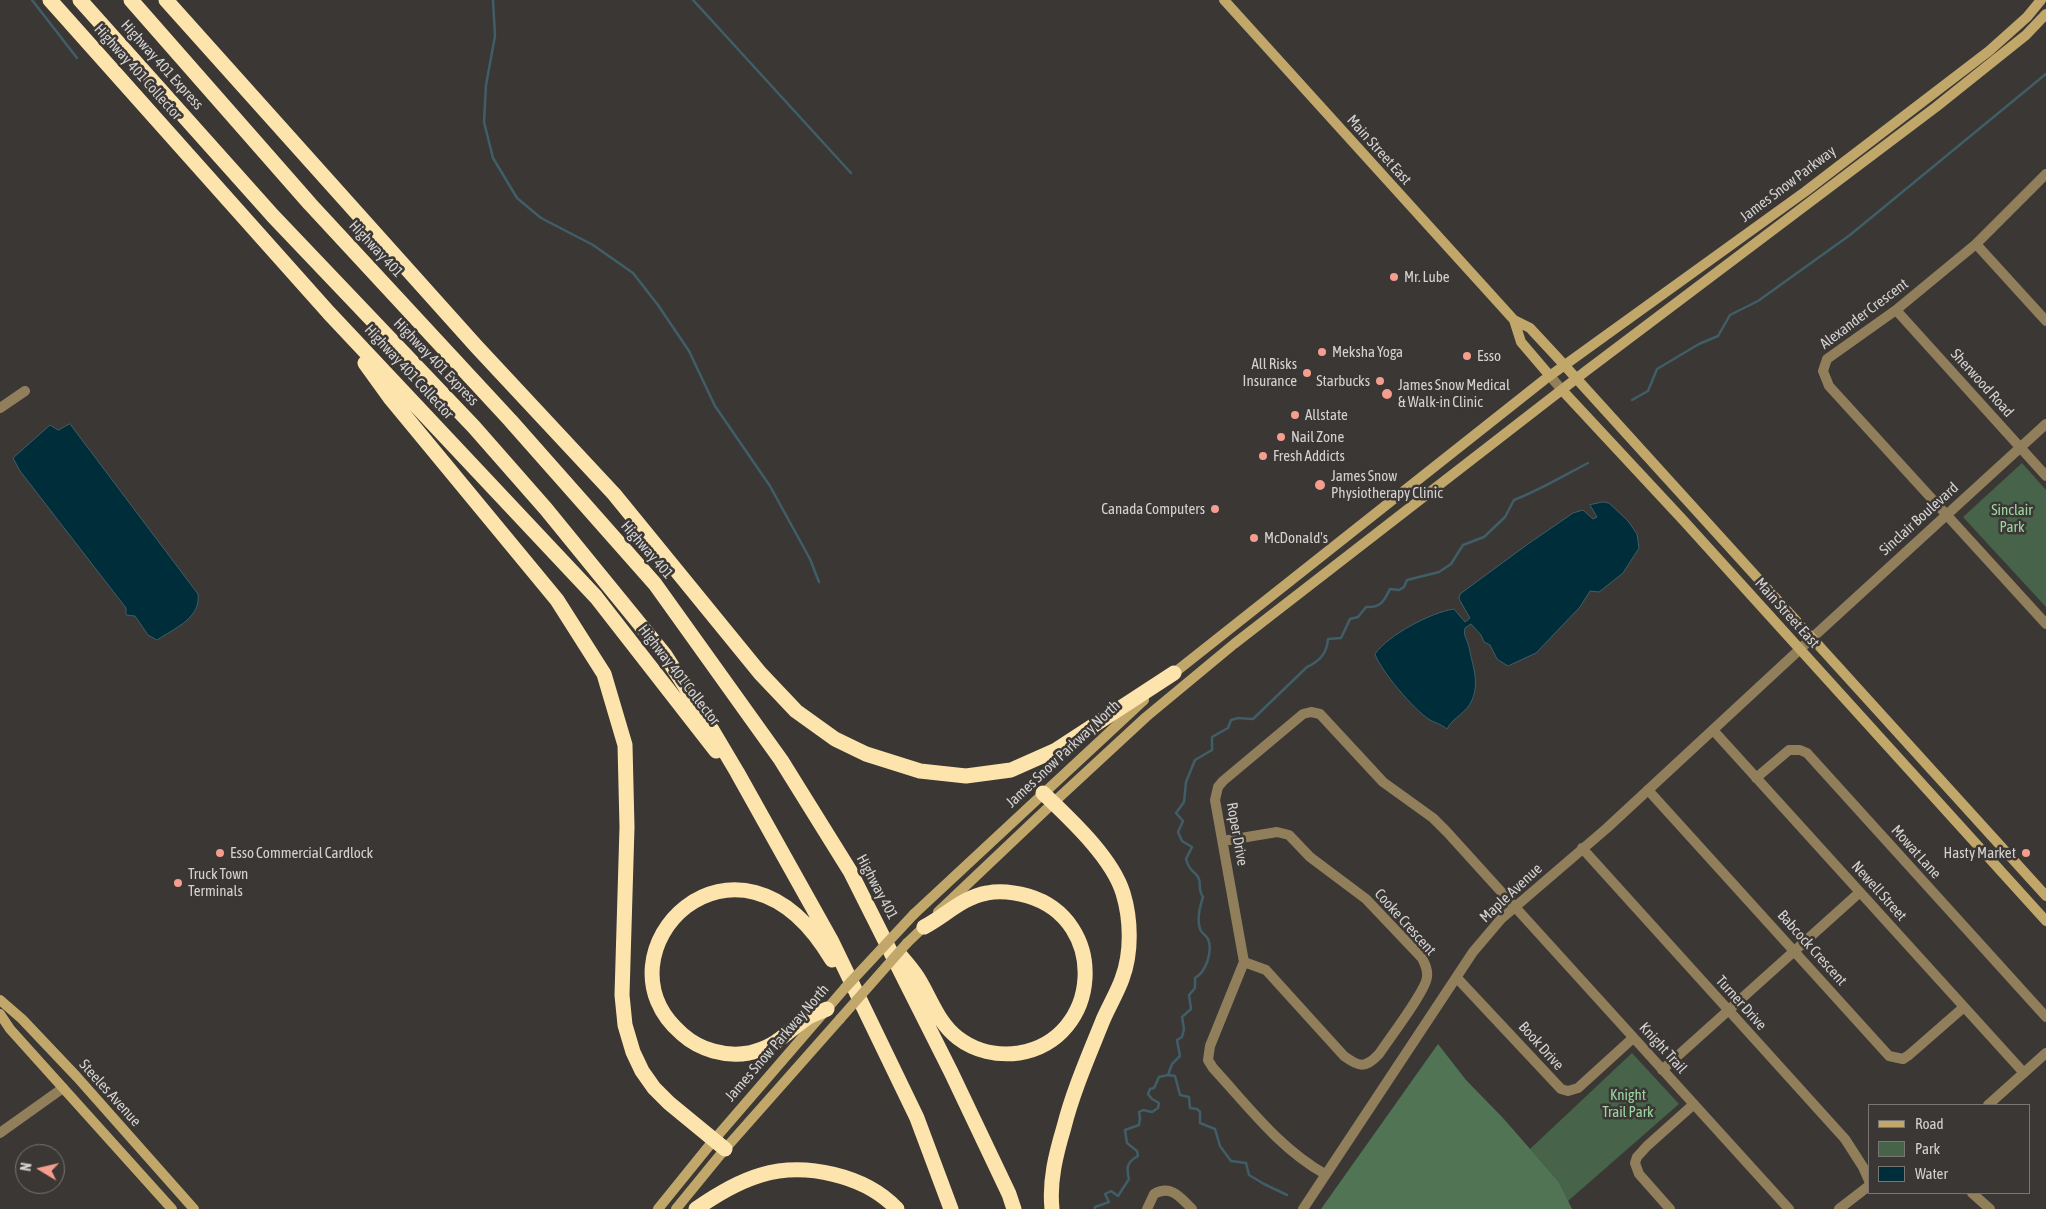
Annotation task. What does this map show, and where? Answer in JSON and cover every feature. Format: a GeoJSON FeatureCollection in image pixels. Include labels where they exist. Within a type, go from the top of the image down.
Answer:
{"type":"FeatureCollection","features":[{"type":"Feature","properties":{"kind":"highway","name":"Highway 401 Collector"},"geometry":{"type":"LineString","coordinates":[[50,0],[329,313],[596,597],[712,746],[737,772]]}},
{"type":"Feature","properties":{"kind":"highway","name":"Highway 401 Express"},"geometry":{"type":"LineString","coordinates":[[80,0],[267,208],[474,427],[546,509],[665,655],[737,772]]}},
{"type":"Feature","properties":{"kind":"highway","name":"Highway 401"},"geometry":{"type":"LineString","coordinates":[[131,0],[310,204],[510,420],[655,584],[781,760],[850,871],[951,1072],[1009,1194],[1014,1209]]}},
{"type":"Feature","properties":{"kind":"highway"},"geometry":{"type":"LineString","coordinates":[[166,0],[476,346],[614,494],[760,673],[796,711],[835,739],[866,754],[920,771],[966,776],[1011,770],[1056,750],[1174,673]]}},
{"type":"Feature","properties":{"kind":"highway"},"geometry":{"type":"LineString","coordinates":[[329,313],[391,399],[557,600],[604,674],[625,745],[627,827],[622,995],[625,1025],[632,1052],[654,1088],[719,1145]]}},
{"type":"Feature","properties":{"kind":"highway"},"geometry":{"type":"LineString","coordinates":[[737,772],[832,942],[917,1118],[951,1209]]}},
{"type":"Feature","properties":{"kind":"highway"},"geometry":{"type":"LineString","coordinates":[[1048,798],[1090,841],[1106,862],[1122,892],[1128,922],[1129,951],[1122,978],[1067,1114],[1054,1164],[1052,1209]]}},
{"type":"Feature","properties":{"kind":"highway"},"geometry":{"type":"LineString","coordinates":[[827,1009],[807,1017],[788,1035],[764,1049],[738,1054],[720,1053],[703,1047],[687,1038],[674,1026],[659,1003],[654,986],[653,968],[659,942],[673,919],[686,906],[701,897],[727,890],[745,890],[763,894],[779,902],[806,925],[827,952],[879,1038]]}},
{"type":"Feature","properties":{"kind":"highway"},"geometry":{"type":"LineString","coordinates":[[878,927],[917,977],[941,1021],[958,1038],[978,1049],[1002,1054],[1014,1054],[1034,1049],[1054,1038],[1076,1013],[1086,982],[1086,966],[1082,949],[1077,936],[1065,920],[1042,902],[1016,893],[986,893],[970,898],[938,920],[924,927]]}},
{"type":"Feature","properties":{"kind":"highway"},"geometry":{"type":"LineString","coordinates":[[696,1209],[728,1188],[761,1175],[788,1170],[818,1172],[850,1179],[871,1189],[897,1209]]}},
{"type":"Feature","properties":{"kind":"main road","name":"Main Street East"},"geometry":{"type":"LineString","coordinates":[[1224,0],[1514,320],[1530,328],[2046,896]]}},
{"type":"Feature","properties":{"kind":"main road","name":"James Snow Parkway"},"geometry":{"type":"LineString","coordinates":[[1547,378],[1892,126],[1989,51],[2027,17],[2041,0]]}},
{"type":"Feature","properties":{"kind":"main road","name":"James Snow Parkway"},"geometry":{"type":"LineString","coordinates":[[1562,390],[1936,107],[2026,35],[2046,14]]}},
{"type":"Feature","properties":{"kind":"main road","name":"Main Street East"},"geometry":{"type":"LineString","coordinates":[[1514,320],[1521,342],[1547,378]]}},
{"type":"Feature","properties":{"kind":"main road","name":"James Snow Parkway North"},"geometry":{"type":"LineString","coordinates":[[658,1209],[840,1019],[907,943],[1048,798],[1174,673],[1547,378]]}},
{"type":"Feature","properties":{"kind":"main road","name":"James Snow Parkway North"},"geometry":{"type":"LineString","coordinates":[[676,1209],[719,1145],[827,1009],[914,914],[1048,798],[1234,644],[1562,390]]}},
{"type":"Feature","properties":{"kind":"main road","name":"Main Street East"},"geometry":{"type":"LineString","coordinates":[[1562,390],[2046,921]]}},
{"type":"Feature","properties":{"kind":"main road","name":"Steeles Avenue"},"geometry":{"type":"LineString","coordinates":[[0,1000],[22,1019],[71,1071],[194,1209]]}},
{"type":"Feature","properties":{"kind":"main road","name":"Steeles Avenue"},"geometry":{"type":"LineString","coordinates":[[0,1014],[10,1028],[172,1209]]}},
{"type":"Feature","properties":{"kind":"street","name":"Alexander Crescent"},"geometry":{"type":"LineString","coordinates":[[2046,174],[1976,244],[1896,310],[1827,359],[1823,371],[1829,386],[2046,624]]}},
{"type":"Feature","properties":{"kind":"street"},"geometry":{"type":"LineString","coordinates":[[1976,244],[2046,321]]}},
{"type":"Feature","properties":{"kind":"street","name":"Sherwood Road"},"geometry":{"type":"LineString","coordinates":[[1896,310],[2046,476]]}},
{"type":"Feature","properties":{"kind":"street","name":"Main Street East"},"geometry":{"type":"LineString","coordinates":[[1547,378],[1562,390]]}},
{"type":"Feature","properties":{"kind":"street"},"geometry":{"type":"LineString","coordinates":[[0,408],[25,391]]}},
{"type":"Feature","properties":{"kind":"street","name":"Sinclair Boulevard"},"geometry":{"type":"LineString","coordinates":[[1799,649],[2046,424]]}},
{"type":"Feature","properties":{"kind":"street","name":"Maple Avenue"},"geometry":{"type":"LineString","coordinates":[[1302,1209],[1474,952],[1502,919],[1648,790],[1799,649]]}},
{"type":"Feature","properties":{"kind":"street","name":"Roper Drive"},"geometry":{"type":"LineString","coordinates":[[1244,962],[1215,800],[1218,787],[1229,775],[1303,714],[1311,712],[1320,714],[1383,782],[1433,818],[1514,908]]}},
{"type":"Feature","properties":{"kind":"street","name":"Newell Street"},"geometry":{"type":"LineString","coordinates":[[1713,730],[2024,1073]]}},
{"type":"Feature","properties":{"kind":"street","name":"Mowat Lane"},"geometry":{"type":"LineString","coordinates":[[1756,778],[1789,750],[1800,750],[1807,753],[2046,1016]]}},
{"type":"Feature","properties":{"kind":"street","name":"Babcock Crescent"},"geometry":{"type":"LineString","coordinates":[[1648,790],[1889,1056],[1903,1059],[1909,1056],[1964,1007]]}},
{"type":"Feature","properties":{"kind":"street","name":"Cooke Crescent"},"geometry":{"type":"LineString","coordinates":[[1223,841],[1277,832],[1289,835],[1310,857],[1366,899],[1422,958],[1427,967],[1428,975],[1427,981],[1417,998],[1379,1054],[1367,1064],[1357,1065],[1344,1056],[1266,970],[1244,962]]}},
{"type":"Feature","properties":{"kind":"street","name":"Turner Drive"},"geometry":{"type":"LineString","coordinates":[[1582,848],[1845,1139],[1863,1167],[1868,1179]]}},
{"type":"Feature","properties":{"kind":"street"},"geometry":{"type":"LineString","coordinates":[[1662,1070],[1729,1012],[1860,892]]}},
{"type":"Feature","properties":{"kind":"street","name":"Knight Trail"},"geometry":{"type":"LineString","coordinates":[[1514,908],[1789,1209]]}},
{"type":"Feature","properties":{"kind":"street"},"geometry":{"type":"LineString","coordinates":[[1244,962],[1210,1046],[1208,1060],[1213,1068],[1290,1151],[1325,1174]]}},
{"type":"Feature","properties":{"kind":"street","name":"Book Drive"},"geometry":{"type":"LineString","coordinates":[[1457,978],[1561,1089],[1578,1088],[1633,1038]]}},
{"type":"Feature","properties":{"kind":"street"},"geometry":{"type":"LineString","coordinates":[[1989,1104],[2046,1053]]}},
{"type":"Feature","properties":{"kind":"street"},"geometry":{"type":"LineString","coordinates":[[0,1133],[63,1088]]}},
{"type":"Feature","properties":{"kind":"street"},"geometry":{"type":"LineString","coordinates":[[1670,1209],[1639,1174],[1635,1163],[1637,1157],[1646,1146],[1694,1104]]}},
{"type":"Feature","properties":{"kind":"street"},"geometry":{"type":"LineString","coordinates":[[1839,1209],[1868,1186]]}},
{"type":"Feature","properties":{"kind":"street"},"geometry":{"type":"LineString","coordinates":[[1147,1209],[1154,1194],[1174,1191],[1192,1209]]}},
{"type":"Feature","properties":{"kind":"street"},"geometry":{"type":"LineString","coordinates":[[1973,1194],[1990,1209]]}},
{"type":"Feature","properties":{"kind":"green space","name":"Sinclair Park"},"geometry":{"type":"Polygon","coordinates":[[[2022,463],[2046,490],[2046,607],[1963,517],[2022,463]]]}},
{"type":"Feature","properties":{"kind":"green space"},"geometry":{"type":"Polygon","coordinates":[[[1438,1044],[1466,1080],[1503,1118],[1559,1182],[1572,1209],[1321,1209],[1438,1044]]]}},
{"type":"Feature","properties":{"kind":"green space","name":"Knight Trail Park"},"geometry":{"type":"Polygon","coordinates":[[[1632,1053],[1679,1104],[1568,1201],[1559,1182],[1530,1149],[1632,1053]]]}},
{"type":"Feature","properties":{"kind":"water"},"geometry":{"type":"Polygon","coordinates":[[[70,424],[198,594],[198,602],[191,616],[157,640],[148,635],[135,616],[126,615],[126,608],[20,471],[13,458],[50,425],[58,430],[70,424]]]}},
{"type":"Feature","properties":{"kind":"water"},"geometry":{"type":"Polygon","coordinates":[[[1603,502],[1609,503],[1628,521],[1637,534],[1639,548],[1623,573],[1599,592],[1590,591],[1580,607],[1536,653],[1508,666],[1497,659],[1490,645],[1484,642],[1481,635],[1471,624],[1465,628],[1475,680],[1472,700],[1447,729],[1430,720],[1407,699],[1391,680],[1375,654],[1400,632],[1445,611],[1454,609],[1465,622],[1470,618],[1459,599],[1460,594],[1573,513],[1583,510],[1593,519],[1597,517],[1590,505],[1603,502]]]}},
{"type":"Feature","properties":{"kind":"waterway"},"geometry":{"type":"LineString","coordinates":[[32,0],[77,58]]}},
{"type":"Feature","properties":{"kind":"waterway"},"geometry":{"type":"LineString","coordinates":[[493,0],[495,36],[486,85],[484,122],[493,158],[517,198],[541,218],[593,245],[633,273],[658,305],[689,351],[715,406],[770,486],[810,559],[819,582]]}},
{"type":"Feature","properties":{"kind":"waterway"},"geometry":{"type":"LineString","coordinates":[[693,0],[851,173]]}},
{"type":"Feature","properties":{"kind":"waterway"},"geometry":{"type":"LineString","coordinates":[[1632,400],[1648,391],[1657,369],[1699,344],[1718,336],[1730,315],[1758,301],[1850,235],[2046,74]]}},
{"type":"Feature","properties":{"kind":"waterway"},"geometry":{"type":"LineString","coordinates":[[1095,1209],[1095,1207],[1109,1202],[1105,1194],[1111,1191],[1118,1196],[1129,1179],[1128,1165],[1138,1156],[1137,1151],[1127,1143],[1125,1130],[1139,1125],[1139,1112],[1143,1110],[1152,1112],[1158,1108],[1159,1103],[1148,1094],[1150,1089],[1154,1088],[1159,1077],[1168,1075],[1172,1064],[1180,1056],[1177,1040],[1182,1037],[1184,1029],[1182,1017],[1191,1009],[1189,995],[1195,988],[1195,978],[1202,971],[1209,955],[1208,939],[1199,925],[1199,913],[1203,897],[1200,891],[1199,879],[1190,869],[1186,859],[1192,847],[1182,841],[1178,832],[1183,821],[1176,813],[1184,802],[1186,782],[1195,760],[1212,750],[1212,737],[1228,728],[1231,720],[1238,718],[1253,719],[1307,667],[1316,662],[1324,652],[1328,639],[1341,638],[1350,619],[1358,617],[1366,607],[1379,605],[1390,589],[1399,590],[1404,587],[1407,580],[1439,572],[1451,564],[1463,545],[1484,537],[1505,517],[1514,500],[1588,463]]}},
{"type":"Feature","properties":{"kind":"waterway"},"geometry":{"type":"LineString","coordinates":[[1168,1075],[1175,1076],[1180,1095],[1189,1097],[1190,1108],[1197,1109],[1200,1112],[1200,1123],[1215,1129],[1220,1146],[1231,1161],[1246,1163],[1249,1175],[1287,1195]]}},
{"type":"Feature","properties":{"kind":"place","name":"Mr. Lube"},"geometry":{"type":"Point","coordinates":[1394,277]}},
{"type":"Feature","properties":{"kind":"place","name":"Meksha Yoga"},"geometry":{"type":"Point","coordinates":[1322,352]}},
{"type":"Feature","properties":{"kind":"place","name":"Esso"},"geometry":{"type":"Point","coordinates":[1467,356]}},
{"type":"Feature","properties":{"kind":"place","name":"All Risks Insurance"},"geometry":{"type":"Point","coordinates":[1307,373]}},
{"type":"Feature","properties":{"kind":"place","name":"Starbucks"},"geometry":{"type":"Point","coordinates":[1380,381]}},
{"type":"Feature","properties":{"kind":"place","name":"James Snow Medical & Walk-in Clinic"},"geometry":{"type":"Point","coordinates":[1387,394]}},
{"type":"Feature","properties":{"kind":"place","name":"Allstate"},"geometry":{"type":"Point","coordinates":[1295,415]}},
{"type":"Feature","properties":{"kind":"place","name":"Nail Zone"},"geometry":{"type":"Point","coordinates":[1281,437]}},
{"type":"Feature","properties":{"kind":"place","name":"Fresh Addicts"},"geometry":{"type":"Point","coordinates":[1263,456]}},
{"type":"Feature","properties":{"kind":"place","name":"James Snow Physiotherapy Clinic"},"geometry":{"type":"Point","coordinates":[1320,485]}},
{"type":"Feature","properties":{"kind":"place","name":"Canada Computers"},"geometry":{"type":"Point","coordinates":[1215,509]}},
{"type":"Feature","properties":{"kind":"place","name":"McDonald's"},"geometry":{"type":"Point","coordinates":[1254,538]}},
{"type":"Feature","properties":{"kind":"place","name":"Esso Commercial Cardlock"},"geometry":{"type":"Point","coordinates":[220,853]}},
{"type":"Feature","properties":{"kind":"place","name":"Hasty Market"},"geometry":{"type":"Point","coordinates":[2026,853]}},
{"type":"Feature","properties":{"kind":"place","name":"Truck Town Terminals"},"geometry":{"type":"Point","coordinates":[178,883]}}]}
